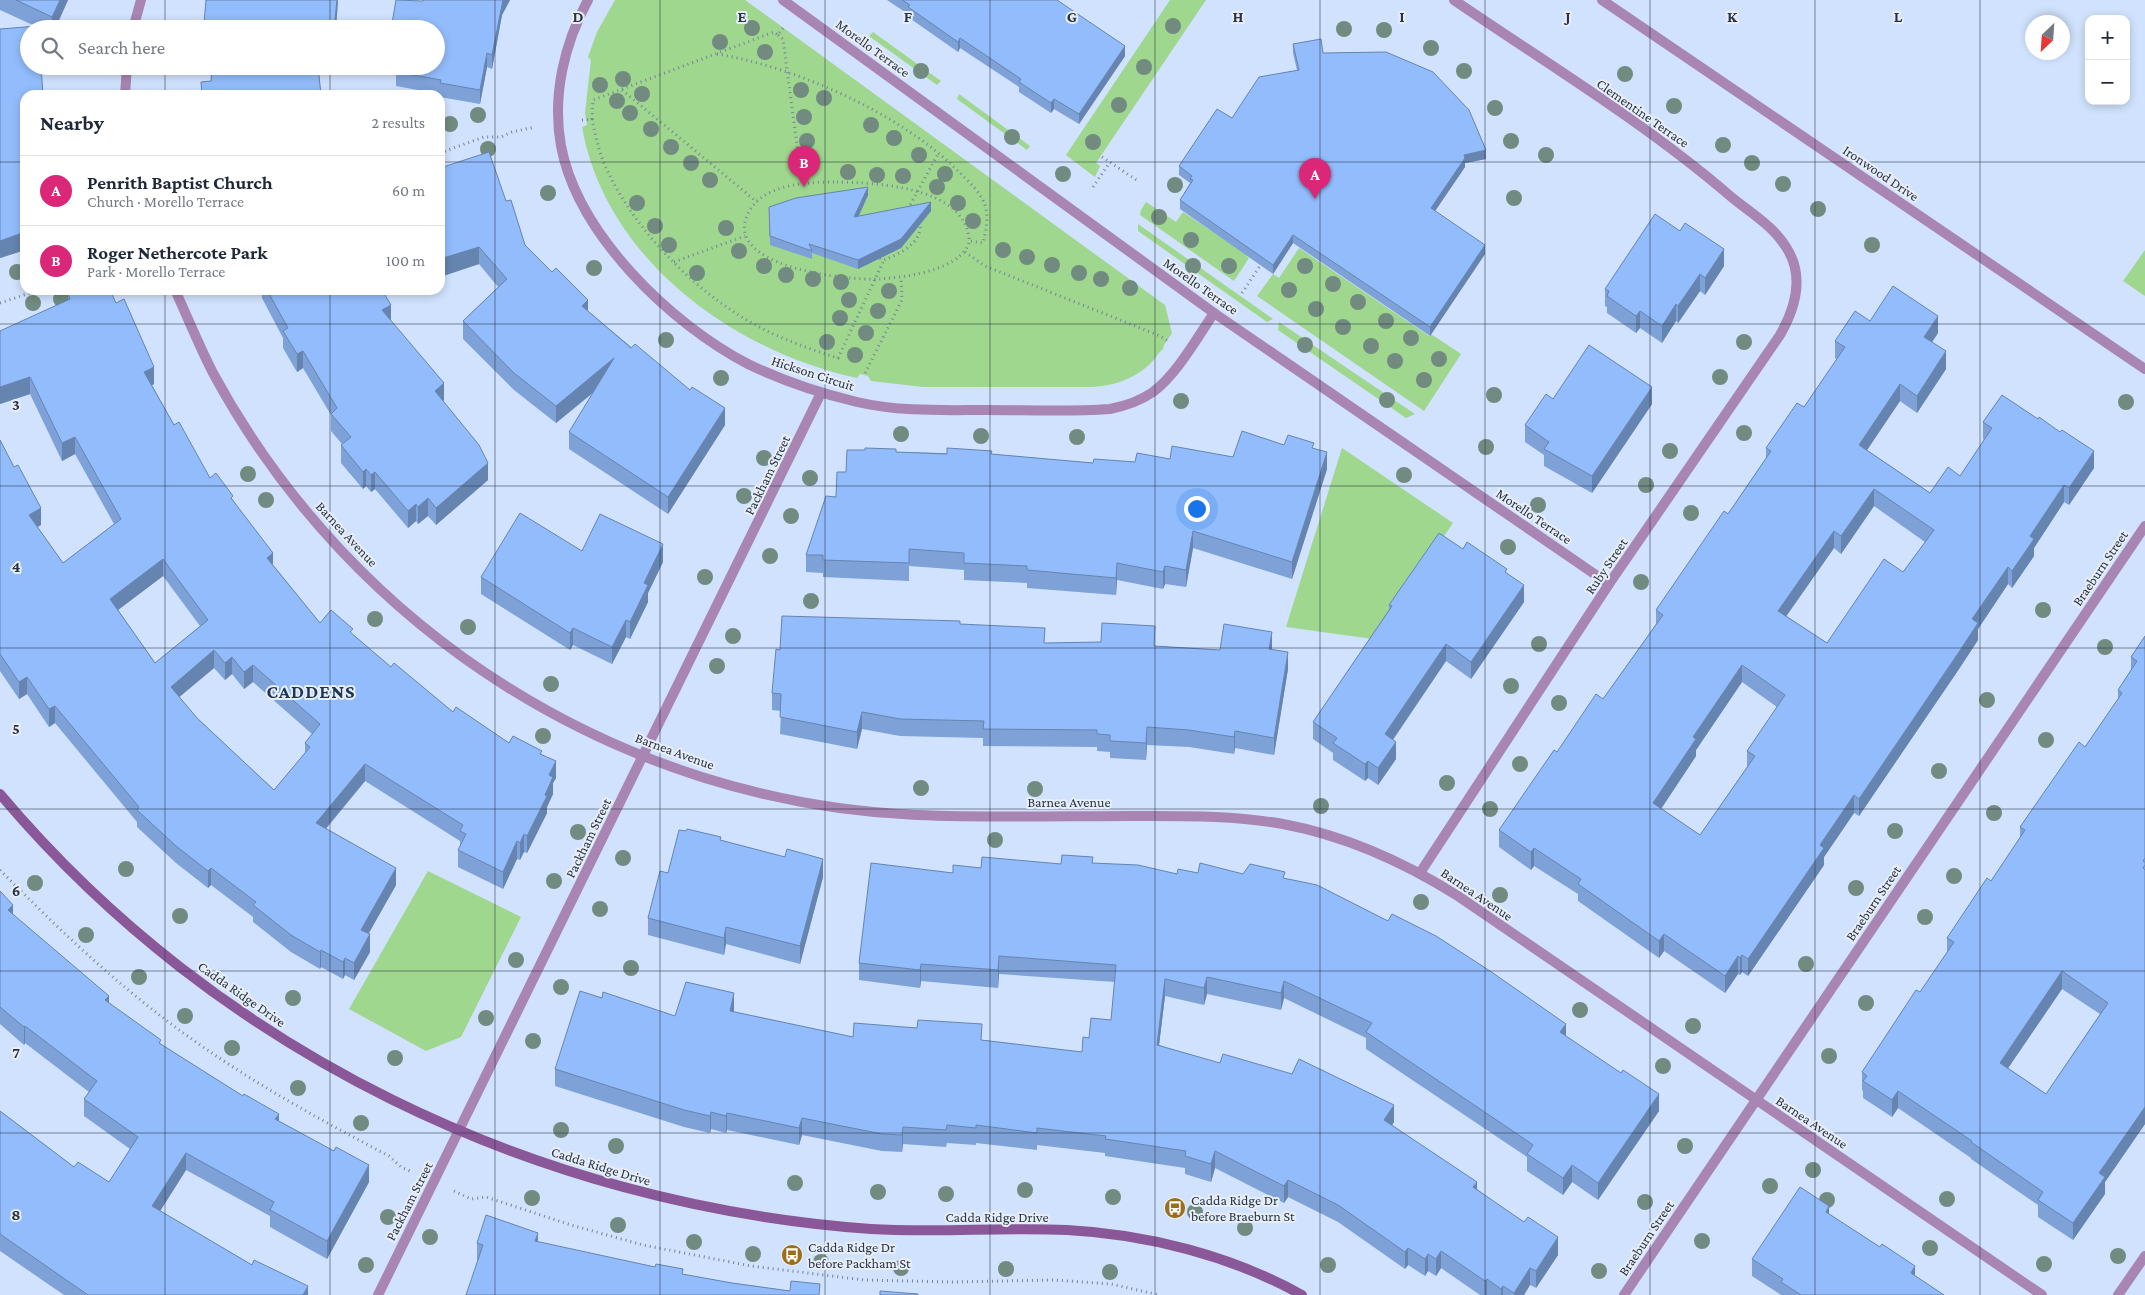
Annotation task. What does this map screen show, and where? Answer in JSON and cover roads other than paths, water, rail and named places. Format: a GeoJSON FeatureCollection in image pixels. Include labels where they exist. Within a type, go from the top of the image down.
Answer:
{"type":"FeatureCollection","features":[{"type":"Feature","properties":{"kind":"street"},"geometry":{"type":"LineString","coordinates":[[136,20],[141,0]]}},
{"type":"Feature","properties":{"kind":"street","name":"Hickson Circuit"},"geometry":{"type":"LineString","coordinates":[[588,0],[578,18],[565,52],[560,75],[560,135],[564,161],[575,188],[598,230],[628,270],[665,307],[690,327],[748,364],[780,379],[821,393],[883,407],[905,409],[1110,410],[1138,401],[1153,392],[1164,382],[1214,313]]}},
{"type":"Feature","properties":{"kind":"street","name":"Morello Terrace"},"geometry":{"type":"LineString","coordinates":[[783,0],[1214,313],[1610,584]]}},
{"type":"Feature","properties":{"kind":"street","name":"Clementine Terrace"},"geometry":{"type":"LineString","coordinates":[[1454,0],[1638,125],[1700,170],[1771,228],[1789,252],[1796,270]]}},
{"type":"Feature","properties":{"kind":"street","name":"Ironwood Drive"},"geometry":{"type":"LineString","coordinates":[[1602,0],[2145,369]]}},
{"type":"Feature","properties":{"kind":"street"},"geometry":{"type":"LineString","coordinates":[[125,90],[126,75]]}},
{"type":"Feature","properties":{"kind":"street","name":"Ruby Street"},"geometry":{"type":"LineString","coordinates":[[1420,873],[1610,584],[1780,335],[1789,320],[1795,302],[1796,270]]}},
{"type":"Feature","properties":{"kind":"street","name":"Barnea Avenue"},"geometry":{"type":"LineString","coordinates":[[178,295],[214,373],[264,455],[319,526],[365,575],[410,617],[498,683],[540,708],[644,756],[691,773],[761,793],[831,807],[873,812],[963,816],[1194,816],[1261,821],[1308,830],[1370,849],[1420,873],[1466,902],[2042,1295]]}},
{"type":"Feature","properties":{"kind":"street","name":"Packham Street"},"geometry":{"type":"LineString","coordinates":[[378,1295],[821,393]]}},
{"type":"Feature","properties":{"kind":"street","name":"Braeburn Street"},"geometry":{"type":"LineString","coordinates":[[1624,1295],[2145,526]]}},
{"type":"Feature","properties":{"kind":"street","name":"Cadda Ridge Drive"},"geometry":{"type":"LineString","coordinates":[[0,794],[38,837],[98,896],[147,940],[206,987],[312,1056],[412,1110],[459,1132],[538,1161],[622,1188],[725,1211],[871,1229],[916,1231],[1066,1230],[1128,1236],[1158,1242],[1218,1259],[1302,1295]]}},
{"type":"Feature","properties":{"kind":"street"},"geometry":{"type":"LineString","coordinates":[[2118,1295],[2145,1256]]}},
{"type":"Feature","properties":{"kind":"place","name":"Roger Nethercote Park"},"geometry":{"type":"Point","coordinates":[804,187]}},
{"type":"Feature","properties":{"kind":"place","name":"Penrith Baptist Church"},"geometry":{"type":"Point","coordinates":[1315,199]}},
{"type":"Feature","properties":{"kind":"place","name":"Cadda Ridge Dr before Braeburn St"},"geometry":{"type":"Point","coordinates":[1175,1208]}},
{"type":"Feature","properties":{"kind":"place","name":"Cadda Ridge Dr before Packham St"},"geometry":{"type":"Point","coordinates":[792,1255]}},
{"type":"Feature","properties":{"kind":"district","name":"CADDENS"},"geometry":{"type":"Point","coordinates":[311,691]}}]}
